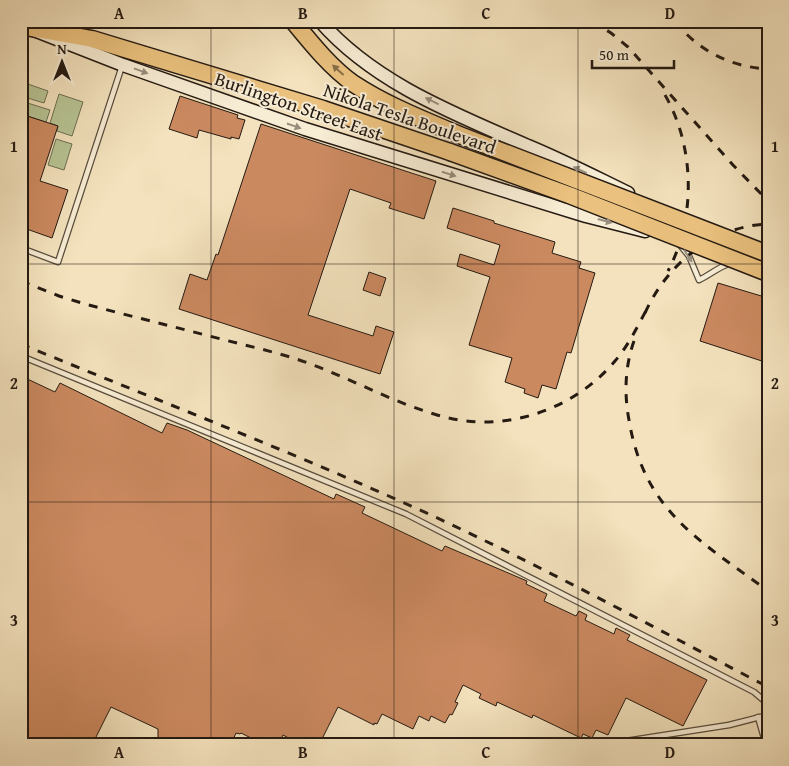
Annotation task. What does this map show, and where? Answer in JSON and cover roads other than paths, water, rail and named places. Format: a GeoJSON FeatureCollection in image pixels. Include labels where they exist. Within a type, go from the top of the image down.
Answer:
{"type":"FeatureCollection","features":[{"type":"Feature","properties":{"kind":"highway","name":"Nikola Tesla Boulevard"},"geometry":{"type":"LineString","coordinates":[[293,21],[326,58],[353,83],[393,106],[457,134],[768,254]]}},
{"type":"Feature","properties":{"kind":"highway","name":"Nikola Tesla Boulevard"},"geometry":{"type":"LineString","coordinates":[[26,26],[92,39],[333,112],[569,195],[768,273]]}},
{"type":"Feature","properties":{"kind":"main road"},"geometry":{"type":"LineString","coordinates":[[320,21],[330,33],[360,59],[387,77],[470,120],[541,151],[685,220],[768,254]]}},
{"type":"Feature","properties":{"kind":"main road","name":"Burlington Street East"},"geometry":{"type":"LineString","coordinates":[[26,26],[123,65],[305,130],[586,216],[683,241],[768,273]]}},
{"type":"Feature","properties":{"kind":"lane"},"geometry":{"type":"LineString","coordinates":[[21,248],[58,262],[123,65]]}},
{"type":"Feature","properties":{"kind":"lane"},"geometry":{"type":"LineString","coordinates":[[535,170],[541,151]]}},
{"type":"Feature","properties":{"kind":"lane"},"geometry":{"type":"LineString","coordinates":[[525,198],[532,179]]}},
{"type":"Feature","properties":{"kind":"lane"},"geometry":{"type":"LineString","coordinates":[[669,238],[680,245],[689,255],[699,280],[716,269],[737,262]]}},
{"type":"Feature","properties":{"kind":"lane"},"geometry":{"type":"LineString","coordinates":[[21,356],[406,514],[754,692],[768,704]]}},
{"type":"Feature","properties":{"kind":"lane"},"geometry":{"type":"LineString","coordinates":[[527,745],[626,741],[729,725],[768,715]]}},
{"type":"Feature","properties":{"kind":"lane"},"geometry":{"type":"LineString","coordinates":[[758,717],[766,745]]}},
{"type":"Feature","properties":{"kind":"railway"},"geometry":{"type":"LineString","coordinates":[[592,21],[628,47],[733,165],[768,201]]}},
{"type":"Feature","properties":{"kind":"railway"},"geometry":{"type":"LineString","coordinates":[[675,21],[694,41],[716,56],[741,65],[768,69]]}},
{"type":"Feature","properties":{"kind":"railway"},"geometry":{"type":"LineString","coordinates":[[665,95],[675,115],[682,137],[687,160],[688,183],[684,228],[668,271]]}},
{"type":"Feature","properties":{"kind":"railway"},"geometry":{"type":"LineString","coordinates":[[645,313],[654,295],[666,279],[694,251],[711,240],[729,232],[748,226],[768,224]]}},
{"type":"Feature","properties":{"kind":"railway"},"geometry":{"type":"LineString","coordinates":[[21,281],[85,304],[290,357],[326,370],[397,401],[434,414],[459,420],[484,422],[532,415],[556,406],[577,394],[597,379],[620,355],[648,307]]}},
{"type":"Feature","properties":{"kind":"railway"},"geometry":{"type":"LineString","coordinates":[[634,341],[627,370],[626,400],[636,451],[647,478],[661,501],[678,520],[719,556],[768,591]]}},
{"type":"Feature","properties":{"kind":"railway"},"geometry":{"type":"LineString","coordinates":[[21,344],[280,449],[433,516],[560,578],[768,687]]}}]}
